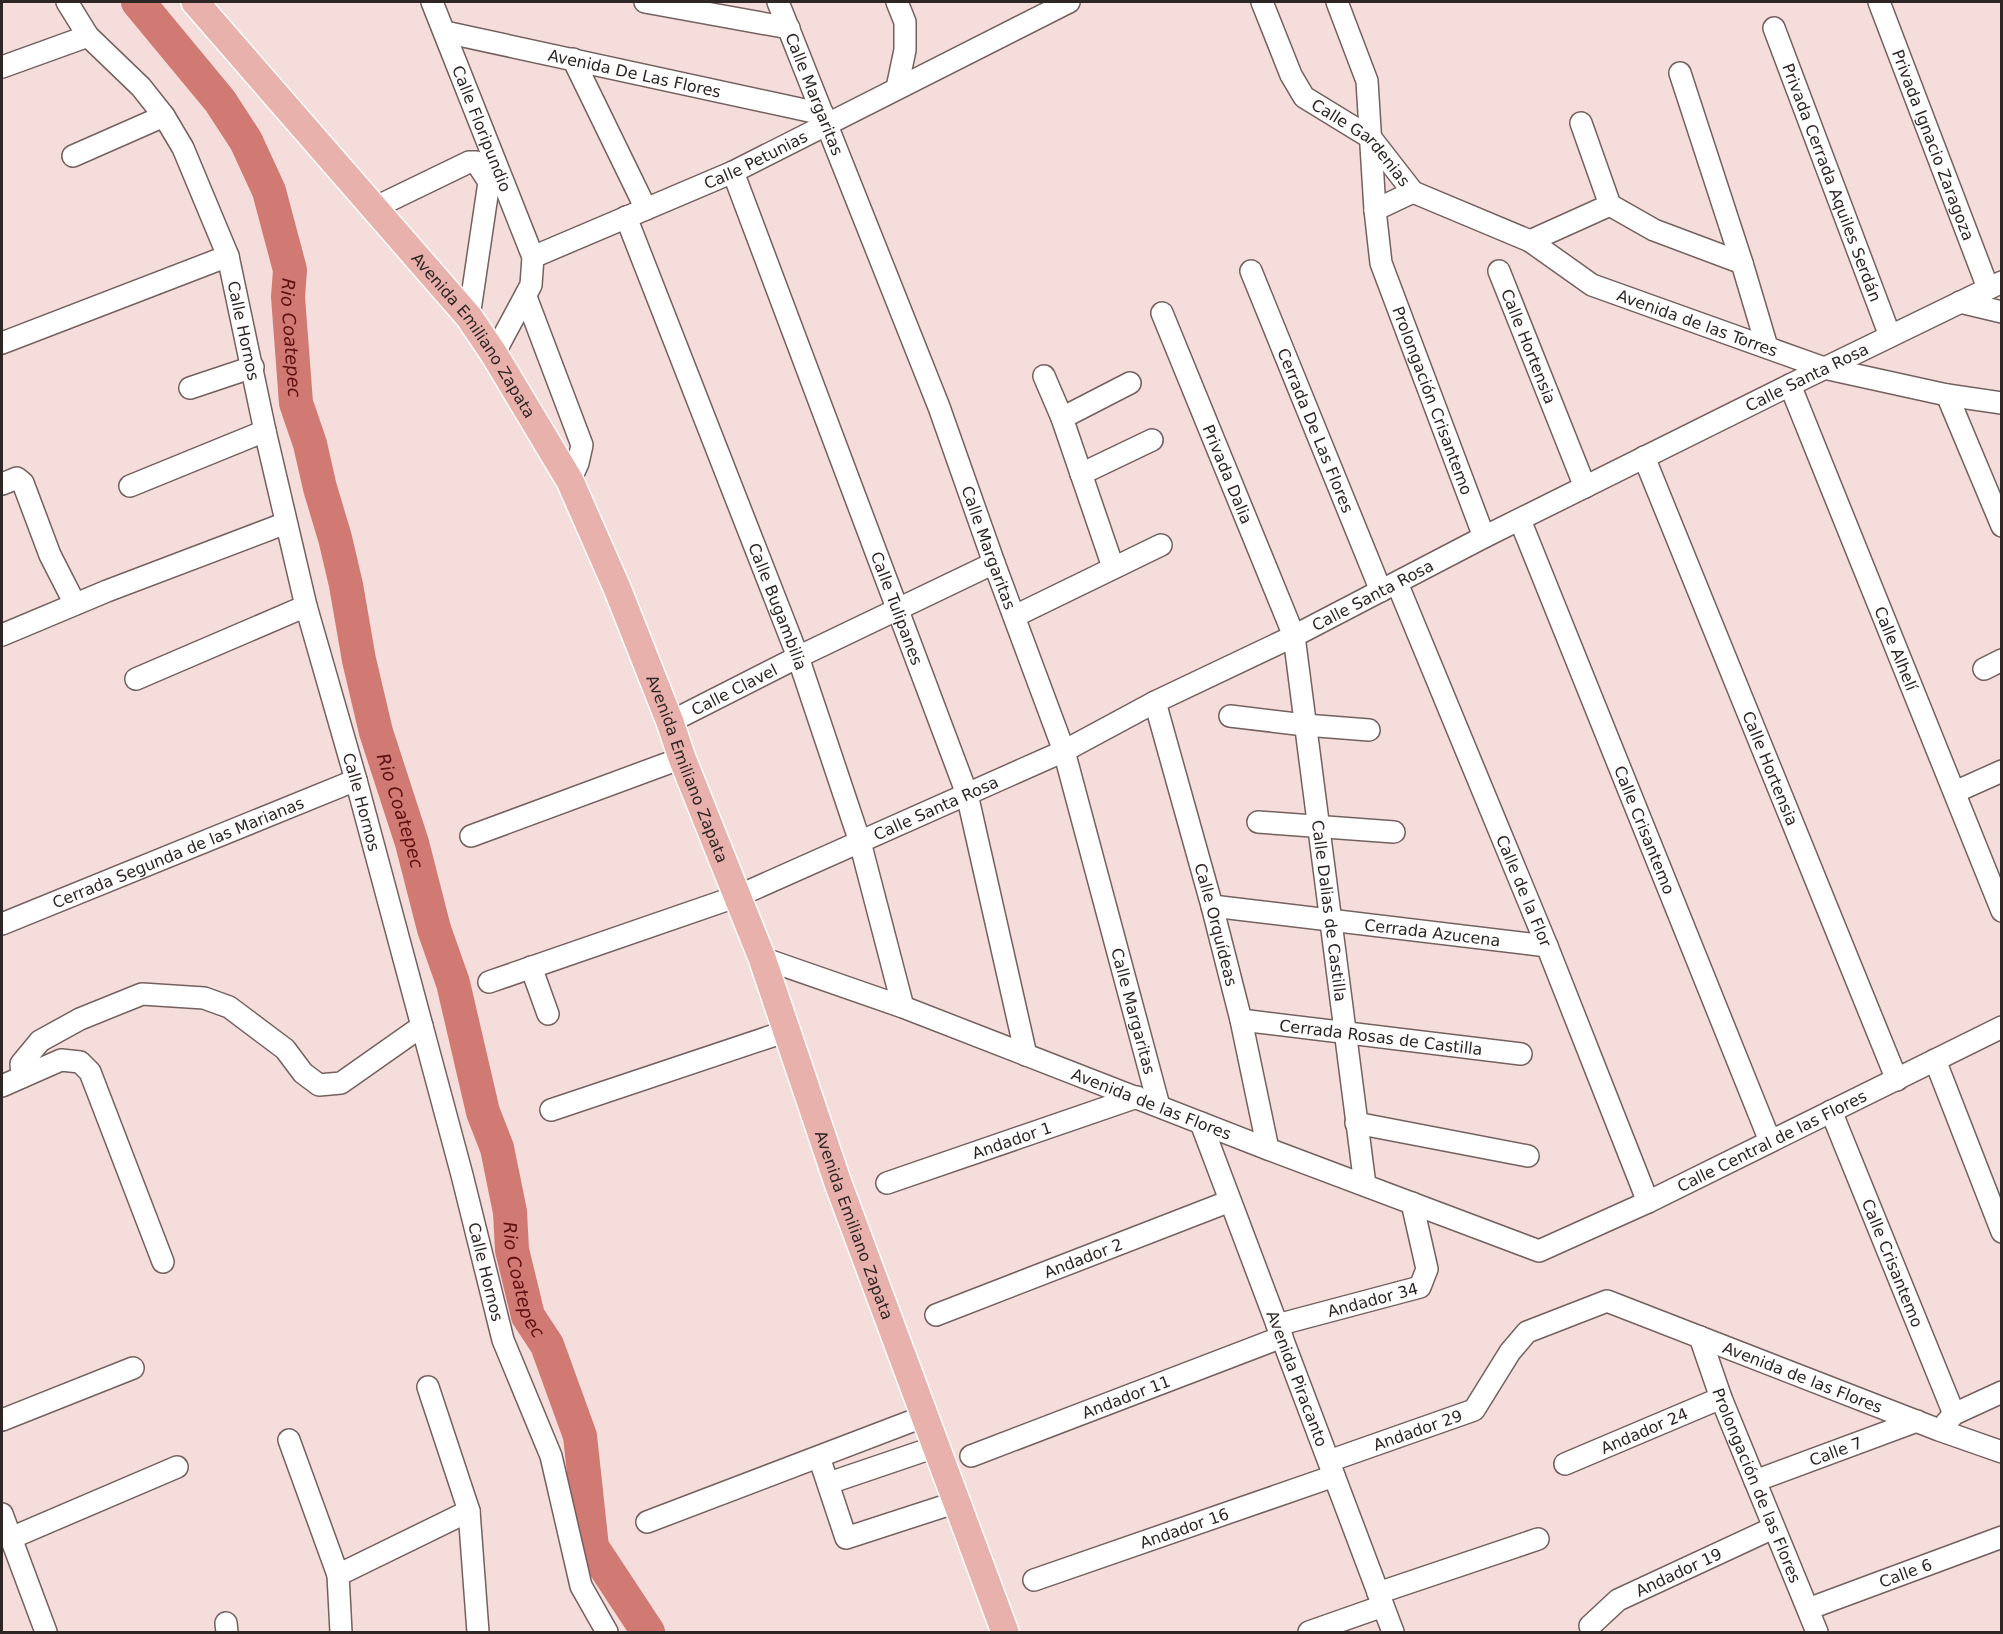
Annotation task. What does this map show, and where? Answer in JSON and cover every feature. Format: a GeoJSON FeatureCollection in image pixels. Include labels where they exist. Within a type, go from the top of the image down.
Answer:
{"type":"FeatureCollection","features":[{"type":"Feature","properties":{"kind":"main road","name":"Avenida Emiliano Zapata"},"geometry":{"type":"LineString","coordinates":[[195,2],[469,317],[494,354],[570,481],[616,588],[762,958],[838,1183],[1005,1632]]}},
{"type":"Feature","properties":{"kind":"street","name":"Calle Hornos"},"geometry":{"type":"LineString","coordinates":[[67,2],[88,36],[141,87],[164,116],[183,148],[228,256],[265,431],[306,606],[423,1026],[503,1340],[551,1456],[581,1586],[607,1632]]}},
{"type":"Feature","properties":{"kind":"street","name":"Calle Floripundio"},"geometry":{"type":"LineString","coordinates":[[432,2],[533,256]]}},
{"type":"Feature","properties":{"kind":"street"},"geometry":{"type":"LineString","coordinates":[[647,2],[789,28]]}},
{"type":"Feature","properties":{"kind":"street","name":"Calle Margaritas"},"geometry":{"type":"LineString","coordinates":[[778,2],[939,406],[1064,751],[1160,1106]]}},
{"type":"Feature","properties":{"kind":"street"},"geometry":{"type":"LineString","coordinates":[[897,2],[905,22],[905,50],[897,88]]}},
{"type":"Feature","properties":{"kind":"street","name":"Calle Petunias"},"geometry":{"type":"LineString","coordinates":[[533,256],[733,172],[825,119],[897,88],[1033,10],[1069,2]]}},
{"type":"Feature","properties":{"kind":"street","name":"Calle Gardenias"},"geometry":{"type":"LineString","coordinates":[[1262,2],[1291,75],[1304,97],[1371,138],[1413,192]]}},
{"type":"Feature","properties":{"kind":"street","name":"Prolongación Crisantemo"},"geometry":{"type":"LineString","coordinates":[[1337,2],[1366,81],[1381,263],[1484,537]]}},
{"type":"Feature","properties":{"kind":"street","name":"Privada Ignacio Zaragoza"},"geometry":{"type":"LineString","coordinates":[[1879,2],[1995,285]]}},
{"type":"Feature","properties":{"kind":"street","name":"Privada Cerrada Aquiles Serdán"},"geometry":{"type":"LineString","coordinates":[[1774,28],[1890,336]]}},
{"type":"Feature","properties":{"kind":"street","name":"Avenida De Las Flores"},"geometry":{"type":"LineString","coordinates":[[445,32],[573,59],[825,119]]}},
{"type":"Feature","properties":{"kind":"street"},"geometry":{"type":"LineString","coordinates":[[2,67],[88,36]]}},
{"type":"Feature","properties":{"kind":"street"},"geometry":{"type":"LineString","coordinates":[[573,59],[646,209]]}},
{"type":"Feature","properties":{"kind":"street"},"geometry":{"type":"LineString","coordinates":[[1680,73],[1767,347]]}},
{"type":"Feature","properties":{"kind":"street"},"geometry":{"type":"LineString","coordinates":[[73,156],[164,116]]}},
{"type":"Feature","properties":{"kind":"street"},"geometry":{"type":"LineString","coordinates":[[1581,123],[1610,205],[1654,230],[1742,263]]}},
{"type":"Feature","properties":{"kind":"street"},"geometry":{"type":"LineString","coordinates":[[374,208],[469,162],[476,162],[489,182],[469,317]]}},
{"type":"Feature","properties":{"kind":"street","name":"Calle Tulipanes"},"geometry":{"type":"LineString","coordinates":[[733,172],[967,794],[1026,1055]]}},
{"type":"Feature","properties":{"kind":"street"},"geometry":{"type":"LineString","coordinates":[[1375,210],[1413,192]]}},
{"type":"Feature","properties":{"kind":"street","name":"Avenida de las Torres"},"geometry":{"type":"LineString","coordinates":[[1413,192],[1530,241],[1592,285],[1824,368],[2001,403]]}},
{"type":"Feature","properties":{"kind":"street"},"geometry":{"type":"LineString","coordinates":[[1530,241],[1610,205]]}},
{"type":"Feature","properties":{"kind":"street","name":"Calle Bugambilia"},"geometry":{"type":"LineString","coordinates":[[626,218],[798,657],[860,842],[903,1007]]}},
{"type":"Feature","properties":{"kind":"street"},"geometry":{"type":"LineString","coordinates":[[2,343],[228,256]]}},
{"type":"Feature","properties":{"kind":"street"},"geometry":{"type":"LineString","coordinates":[[494,354],[531,285],[533,256]]}},
{"type":"Feature","properties":{"kind":"street","name":"Cerrada De Las Flores"},"geometry":{"type":"LineString","coordinates":[[1251,271],[1389,587]]}},
{"type":"Feature","properties":{"kind":"street","name":"Calle Hortensia"},"geometry":{"type":"LineString","coordinates":[[1499,271],[1585,487]]}},
{"type":"Feature","properties":{"kind":"street","name":"Calle Santa Rosa"},"geometry":{"type":"LineString","coordinates":[[489,982],[738,896],[1064,751],[1155,702],[1294,636],[1484,537],[1995,285]]}},
{"type":"Feature","properties":{"kind":"street"},"geometry":{"type":"LineString","coordinates":[[526,297],[582,445],[578,463],[570,481]]}},
{"type":"Feature","properties":{"kind":"street"},"geometry":{"type":"LineString","coordinates":[[1960,302],[2001,312]]}},
{"type":"Feature","properties":{"kind":"street","name":"Privada Dalia"},"geometry":{"type":"LineString","coordinates":[[1161,313],[1294,636]]}},
{"type":"Feature","properties":{"kind":"street"},"geometry":{"type":"LineString","coordinates":[[190,388],[253,367]]}},
{"type":"Feature","properties":{"kind":"street"},"geometry":{"type":"LineString","coordinates":[[1044,376],[1062,418],[1113,567]]}},
{"type":"Feature","properties":{"kind":"street"},"geometry":{"type":"LineString","coordinates":[[1062,418],[1130,383]]}},
{"type":"Feature","properties":{"kind":"street","name":"Calle Alhelí"},"geometry":{"type":"LineString","coordinates":[[1790,385],[2001,911]]}},
{"type":"Feature","properties":{"kind":"street"},"geometry":{"type":"LineString","coordinates":[[1947,394],[2001,526]]}},
{"type":"Feature","properties":{"kind":"street"},"geometry":{"type":"LineString","coordinates":[[130,486],[265,431]]}},
{"type":"Feature","properties":{"kind":"street"},"geometry":{"type":"LineString","coordinates":[[1081,474],[1152,440]]}},
{"type":"Feature","properties":{"kind":"street","name":"Calle Hortensia"},"geometry":{"type":"LineString","coordinates":[[1644,457],[1897,1080]]}},
{"type":"Feature","properties":{"kind":"street"},"geometry":{"type":"LineString","coordinates":[[2,484],[17,478],[23,483],[50,555],[75,604]]}},
{"type":"Feature","properties":{"kind":"street","name":"Calle Crisantemo"},"geometry":{"type":"LineString","coordinates":[[1520,520],[1770,1141]]}},
{"type":"Feature","properties":{"kind":"street"},"geometry":{"type":"LineString","coordinates":[[2,635],[75,604],[286,523]]}},
{"type":"Feature","properties":{"kind":"street"},"geometry":{"type":"LineString","coordinates":[[1015,616],[1161,545]]}},
{"type":"Feature","properties":{"kind":"street","name":"Calle Clavel"},"geometry":{"type":"LineString","coordinates":[[670,723],[897,608],[994,563]]}},
{"type":"Feature","properties":{"kind":"street","name":"Calle de la Flor"},"geometry":{"type":"LineString","coordinates":[[1389,587],[1547,946],[1648,1202]]}},
{"type":"Feature","properties":{"kind":"street"},"geometry":{"type":"LineString","coordinates":[[136,680],[306,606]]}},
{"type":"Feature","properties":{"kind":"street","name":"Calle Dalias de Castilla"},"geometry":{"type":"LineString","coordinates":[[1294,636],[1365,1185]]}},
{"type":"Feature","properties":{"kind":"street","name":"Calle Orquídeas"},"geometry":{"type":"LineString","coordinates":[[1155,702],[1241,1020],[1268,1149]]}},
{"type":"Feature","properties":{"kind":"street"},"geometry":{"type":"LineString","coordinates":[[1230,716],[1305,725],[1368,729]]}},
{"type":"Feature","properties":{"kind":"street"},"geometry":{"type":"LineString","coordinates":[[471,836],[682,758]]}},
{"type":"Feature","properties":{"kind":"street"},"geometry":{"type":"LineString","coordinates":[[1955,792],[2001,771]]}},
{"type":"Feature","properties":{"kind":"street","name":"Cerrada Segunda de las Marianas"},"geometry":{"type":"LineString","coordinates":[[2,924],[356,780]]}},
{"type":"Feature","properties":{"kind":"street"},"geometry":{"type":"LineString","coordinates":[[1258,822],[1394,832]]}},
{"type":"Feature","properties":{"kind":"street","name":"Cerrada Azucena"},"geometry":{"type":"LineString","coordinates":[[1212,906],[1547,946]]}},
{"type":"Feature","properties":{"kind":"street","name":"Avenida de las Flores"},"geometry":{"type":"LineString","coordinates":[[762,958],[903,1007],[1268,1149],[1539,1251]]}},
{"type":"Feature","properties":{"kind":"street"},"geometry":{"type":"LineString","coordinates":[[531,967],[548,1014]]}},
{"type":"Feature","properties":{"kind":"street"},"geometry":{"type":"LineString","coordinates":[[22,1077],[21,1064],[40,1041],[80,1019],[142,994],[204,998],[229,1008],[285,1049],[303,1073],[319,1084],[341,1083],[423,1026]]}},
{"type":"Feature","properties":{"kind":"street","name":"Cerrada Rosas de Castilla"},"geometry":{"type":"LineString","coordinates":[[1241,1020],[1521,1054]]}},
{"type":"Feature","properties":{"kind":"street","name":"Calle Central de las Flores"},"geometry":{"type":"LineString","coordinates":[[1539,1251],[1648,1202],[2001,1027]]}},
{"type":"Feature","properties":{"kind":"street"},"geometry":{"type":"LineString","coordinates":[[551,1110],[787,1031]]}},
{"type":"Feature","properties":{"kind":"street"},"geometry":{"type":"LineString","coordinates":[[2,1086],[61,1060],[80,1062],[90,1072],[163,1262]]}},
{"type":"Feature","properties":{"kind":"street"},"geometry":{"type":"LineString","coordinates":[[1935,1060],[2001,1232]]}},
{"type":"Feature","properties":{"kind":"street","name":"Andador 1"},"geometry":{"type":"LineString","coordinates":[[887,1183],[1137,1097]]}},
{"type":"Feature","properties":{"kind":"street","name":"Calle Crisantemo"},"geometry":{"type":"LineString","coordinates":[[1831,1111],[1954,1414]]}},
{"type":"Feature","properties":{"kind":"street","name":"Avenida Piracanto"},"geometry":{"type":"LineString","coordinates":[[1201,1123],[1394,1632]]}},
{"type":"Feature","properties":{"kind":"street"},"geometry":{"type":"LineString","coordinates":[[1356,1123],[1528,1156]]}},
{"type":"Feature","properties":{"kind":"street","name":"Andador 2"},"geometry":{"type":"LineString","coordinates":[[936,1315],[1230,1201]]}},
{"type":"Feature","properties":{"kind":"street","name":"Andador 34"},"geometry":{"type":"LineString","coordinates":[[1279,1331],[1420,1287],[1427,1269],[1412,1203]]}},
{"type":"Feature","properties":{"kind":"street","name":"Avenida de las Flores"},"geometry":{"type":"LineString","coordinates":[[1607,1301],[2001,1452]]}},
{"type":"Feature","properties":{"kind":"street","name":"Andador 29"},"geometry":{"type":"LineString","coordinates":[[1331,1469],[1474,1410],[1510,1352],[1527,1332],[1607,1301]]}},
{"type":"Feature","properties":{"kind":"street","name":"Andador 11"},"geometry":{"type":"LineString","coordinates":[[971,1456],[1279,1331]]}},
{"type":"Feature","properties":{"kind":"street","name":"Prolongación de las Flores"},"geometry":{"type":"LineString","coordinates":[[1700,1337],[1773,1528],[1817,1632]]}},
{"type":"Feature","properties":{"kind":"street"},"geometry":{"type":"LineString","coordinates":[[2,1420],[133,1368]]}},
{"type":"Feature","properties":{"kind":"street"},"geometry":{"type":"LineString","coordinates":[[428,1387],[469,1510],[478,1632]]}},
{"type":"Feature","properties":{"kind":"street"},"geometry":{"type":"LineString","coordinates":[[1939,1430],[1954,1414],[2001,1392]]}},
{"type":"Feature","properties":{"kind":"street","name":"Andador 24"},"geometry":{"type":"LineString","coordinates":[[1565,1464],[1722,1398]]}},
{"type":"Feature","properties":{"kind":"street"},"geometry":{"type":"LineString","coordinates":[[647,1522],[925,1416]]}},
{"type":"Feature","properties":{"kind":"street","name":"Calle 7"},"geometry":{"type":"LineString","coordinates":[[1755,1481],[1917,1421]]}},
{"type":"Feature","properties":{"kind":"street"},"geometry":{"type":"LineString","coordinates":[[289,1440],[338,1575],[341,1632]]}},
{"type":"Feature","properties":{"kind":"street"},"geometry":{"type":"LineString","coordinates":[[829,1483],[935,1447]]}},
{"type":"Feature","properties":{"kind":"street"},"geometry":{"type":"LineString","coordinates":[[819,1456],[846,1538],[957,1502]]}},
{"type":"Feature","properties":{"kind":"street"},"geometry":{"type":"LineString","coordinates":[[11,1538],[177,1467]]}},
{"type":"Feature","properties":{"kind":"street","name":"Andador 16"},"geometry":{"type":"LineString","coordinates":[[1034,1580],[1331,1469]]}},
{"type":"Feature","properties":{"kind":"street"},"geometry":{"type":"LineString","coordinates":[[338,1575],[469,1510]]}},
{"type":"Feature","properties":{"kind":"street"},"geometry":{"type":"LineString","coordinates":[[2,1514],[46,1632]]}},
{"type":"Feature","properties":{"kind":"street","name":"Andador 19"},"geometry":{"type":"LineString","coordinates":[[1590,1626],[1618,1600],[1773,1528]]}},
{"type":"Feature","properties":{"kind":"street","name":"Calle 6"},"geometry":{"type":"LineString","coordinates":[[1808,1609],[2001,1537]]}},
{"type":"Feature","properties":{"kind":"street"},"geometry":{"type":"LineString","coordinates":[[1309,1632],[1381,1599],[1538,1539]]}},
{"type":"Feature","properties":{"kind":"waterway","name":"Rio Coatepec"},"geometry":{"type":"LineString","coordinates":[[138,2],[220,101],[246,141],[269,191],[290,270],[288,297],[296,403],[310,444],[335,538],[376,732],[412,843],[434,929],[453,983],[483,1112],[497,1148],[510,1212],[512,1250],[528,1316],[547,1345],[580,1436],[592,1547],[648,1632]]}}]}
